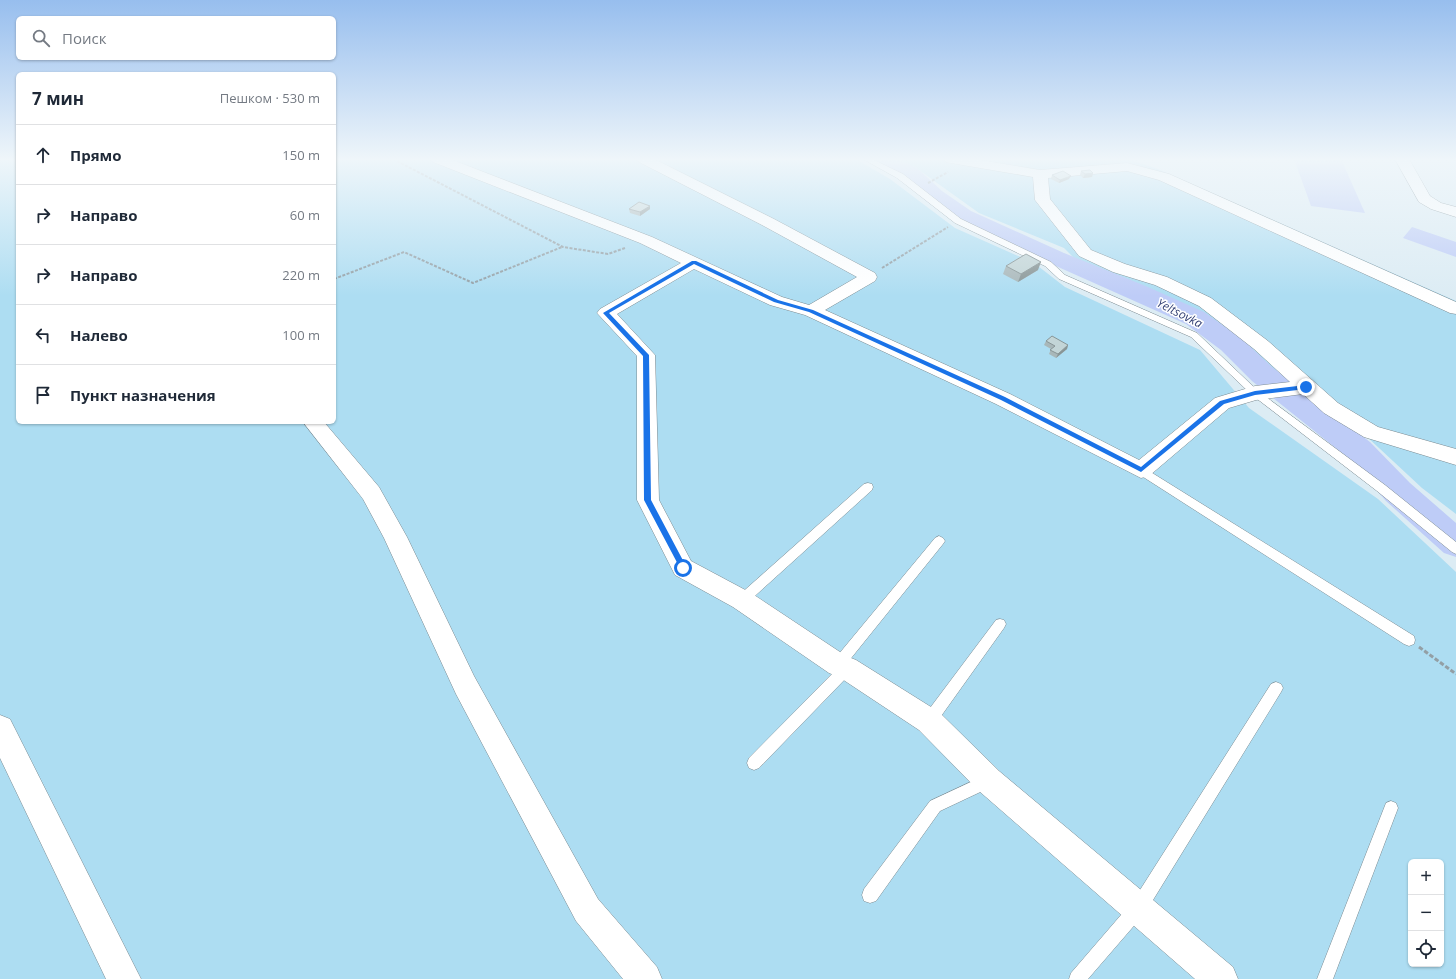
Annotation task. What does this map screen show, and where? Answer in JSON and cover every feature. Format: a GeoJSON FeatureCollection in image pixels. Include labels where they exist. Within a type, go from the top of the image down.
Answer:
{"type":"FeatureCollection","features":[{"type":"Feature","properties":{"kind":"street"},"geometry":{"type":"LineString","coordinates":[[555,205],[646,240],[776,301],[811,311],[1003,399],[1141,470],[1222,403],[1255,393],[1306,387]]}},
{"type":"Feature","properties":{"kind":"street"},"geometry":{"type":"LineString","coordinates":[[732,205],[768,222],[869,277]]}},
{"type":"Feature","properties":{"kind":"street"},"geometry":{"type":"LineString","coordinates":[[1047,205],[1085,253],[1119,268],[1161,281],[1205,302],[1261,345],[1331,408],[1371,432],[1456,457]]}},
{"type":"Feature","properties":{"kind":"street"},"geometry":{"type":"LineString","coordinates":[[1225,205],[1456,309]]}},
{"type":"Feature","properties":{"kind":"street"},"geometry":{"type":"LineString","coordinates":[[1434,205],[1456,212]]}},
{"type":"Feature","properties":{"kind":"street"},"geometry":{"type":"LineString","coordinates":[[694,262],[606,313],[646,355],[648,500],[683,568],[742,600],[842,667],[929,722],[989,781],[1139,907],[1221,979]]}},
{"type":"Feature","properties":{"kind":"street"},"geometry":{"type":"LineString","coordinates":[[811,311],[869,277]]}},
{"type":"Feature","properties":{"kind":"street"},"geometry":{"type":"LineString","coordinates":[[315,424],[371,493],[395,537],[465,685],[587,910],[645,979]]}},
{"type":"Feature","properties":{"kind":"street"},"geometry":{"type":"LineString","coordinates":[[0,728],[124,979]]}},
{"type":"Feature","properties":{"kind":"lane"},"geometry":{"type":"LineString","coordinates":[[937,205],[958,221],[1048,264],[1062,277],[1194,334],[1255,393],[1381,488],[1456,549]]}},
{"type":"Feature","properties":{"kind":"lane"},"geometry":{"type":"LineString","coordinates":[[1141,470],[1409,640]]}},
{"type":"Feature","properties":{"kind":"lane"},"geometry":{"type":"LineString","coordinates":[[742,600],[868,487]]}},
{"type":"Feature","properties":{"kind":"lane"},"geometry":{"type":"LineString","coordinates":[[754,763],[842,667],[940,541]]}},
{"type":"Feature","properties":{"kind":"lane"},"geometry":{"type":"LineString","coordinates":[[929,722],[1000,624]]}},
{"type":"Feature","properties":{"kind":"lane"},"geometry":{"type":"LineString","coordinates":[[1077,979],[1139,907],[1276,688]]}},
{"type":"Feature","properties":{"kind":"lane"},"geometry":{"type":"LineString","coordinates":[[870,895],[935,806],[989,781]]}},
{"type":"Feature","properties":{"kind":"lane"},"geometry":{"type":"LineString","coordinates":[[1325,979],[1392,808]]}},
{"type":"Feature","properties":{"kind":"path"},"geometry":{"type":"LineString","coordinates":[[481,205],[563,247],[608,254],[646,240]]}},
{"type":"Feature","properties":{"kind":"path"},"geometry":{"type":"LineString","coordinates":[[869,277],[958,221]]}},
{"type":"Feature","properties":{"kind":"path"},"geometry":{"type":"LineString","coordinates":[[336,278],[404,252],[473,283],[563,247]]}},
{"type":"Feature","properties":{"kind":"path"},"geometry":{"type":"LineString","coordinates":[[1409,640],[1456,674]]}},
{"type":"Feature","properties":{"kind":"shaded area"},"geometry":{"type":"Polygon","coordinates":[[[0,205],[16,205],[16,424],[336,424],[336,205],[924,205],[955,228],[1034,263],[1065,287],[1200,350],[1249,408],[1378,499],[1456,572],[1456,979],[0,979],[0,205]]]}},
{"type":"Feature","properties":{"kind":"shaded area"},"geometry":{"type":"Polygon","coordinates":[[[967,205],[1239,205],[1456,301],[1456,514],[1422,488],[1365,435],[1295,396],[1251,362],[1200,313],[1134,283],[1082,266],[1064,248],[979,213],[967,205]]]}},
{"type":"Feature","properties":{"kind":"shaded area"},"geometry":{"type":"Polygon","coordinates":[[[1311,205],[1361,205],[1365,213],[1311,206],[1311,205]]]}},
{"type":"Feature","properties":{"kind":"shaded area"},"geometry":{"type":"Polygon","coordinates":[[[1412,227],[1456,242],[1456,257],[1403,238],[1412,227]]]}},
{"type":"Feature","properties":{"kind":"building"},"geometry":{"type":"Polygon","coordinates":[[[635,205],[650,206],[640,212],[629,209],[635,205]]]}},
{"type":"Feature","properties":{"kind":"building"},"geometry":{"type":"Polygon","coordinates":[[[1026,254],[1041,262],[1021,274],[1006,266],[1026,254]]]}},
{"type":"Feature","properties":{"kind":"building"},"geometry":{"type":"Polygon","coordinates":[[[1052,336],[1068,345],[1058,354],[1050,350],[1055,346],[1046,341],[1052,336]]]}},
{"type":"Feature","properties":{"kind":"waterway","name":"Yeltsovka"},"geometry":{"type":"LineString","coordinates":[[947,205],[963,216],[1055,258],[1139,292],[1195,318],[1231,344],[1262,374],[1359,450],[1398,492],[1456,543]]}},
{"type":"Feature","properties":{"kind":"route"},"geometry":{"type":"LineString","coordinates":[[683,568],[648,500],[646,355],[606,313],[694,262],[776,301],[811,311],[1003,399],[1141,470],[1222,403],[1255,393],[1306,387]]}}]}
